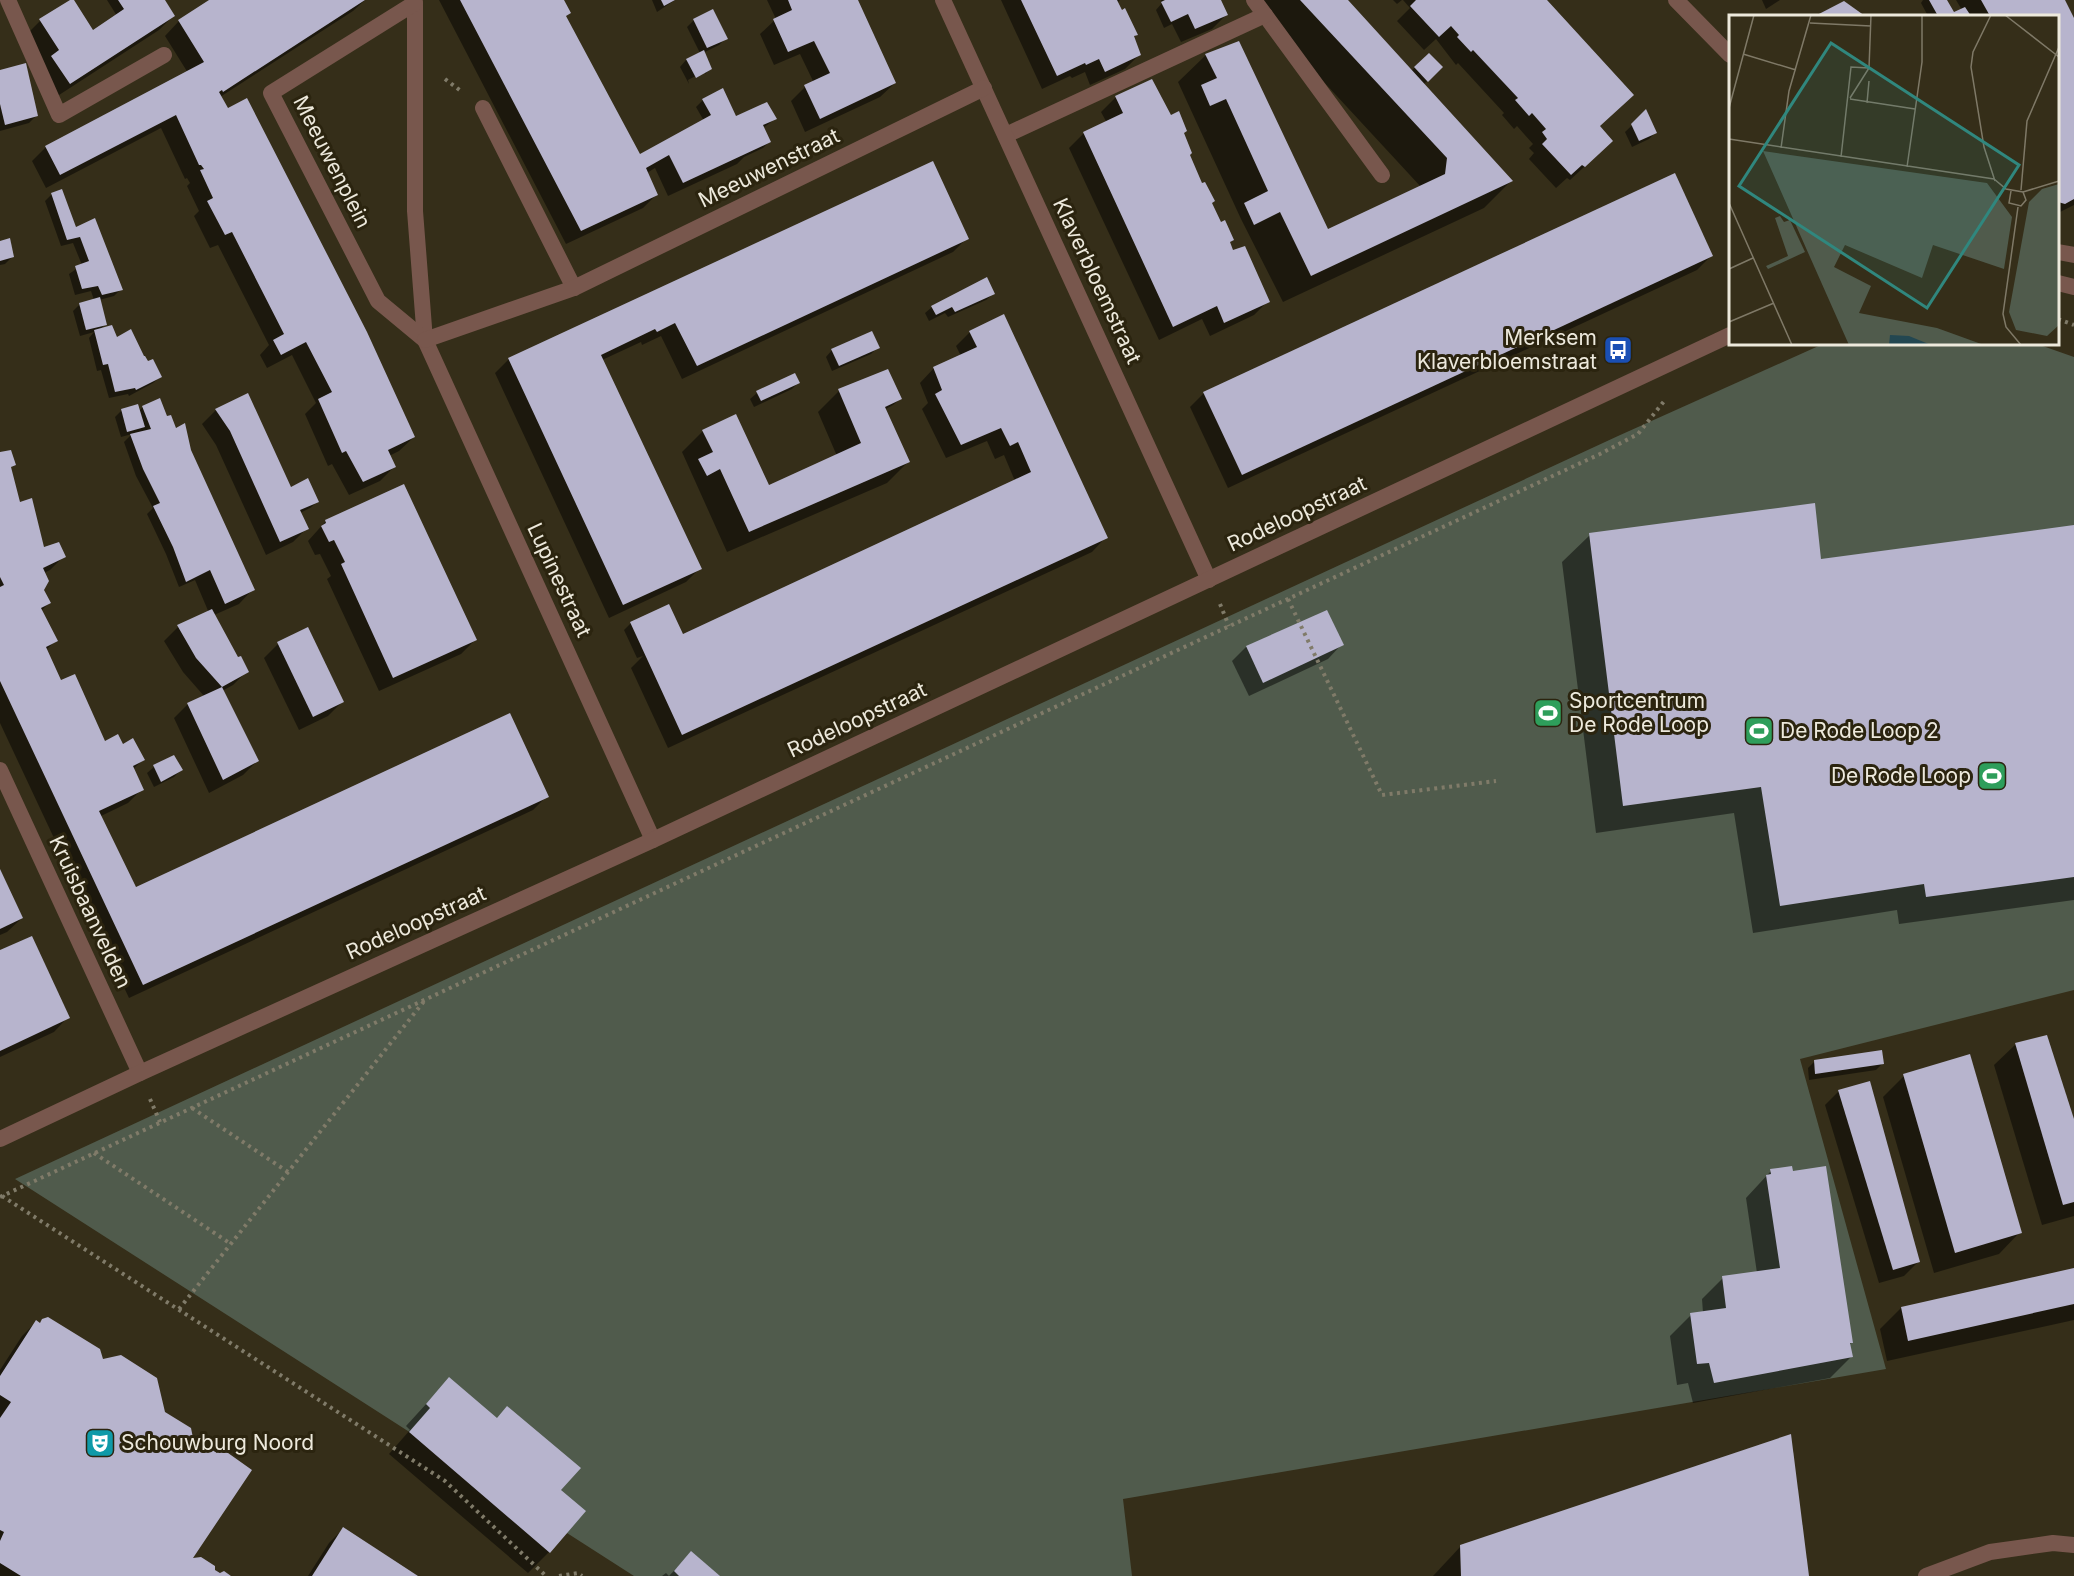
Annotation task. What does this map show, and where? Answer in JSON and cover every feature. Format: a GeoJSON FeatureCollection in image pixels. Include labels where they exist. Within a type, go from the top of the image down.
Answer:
{"type":"FeatureCollection","features":[{"type":"Feature","properties":{"kind":"street"},"geometry":{"type":"LineString","coordinates":[[8,0],[59,115],[164,55]]}},
{"type":"Feature","properties":{"kind":"street","name":"Klaverbloemstraat"},"geometry":{"type":"LineString","coordinates":[[942,0],[1209,580]]}},
{"type":"Feature","properties":{"kind":"street"},"geometry":{"type":"LineString","coordinates":[[1254,0],[1382,175]]}},
{"type":"Feature","properties":{"kind":"street"},"geometry":{"type":"LineString","coordinates":[[1676,0],[1729,53]]}},
{"type":"Feature","properties":{"kind":"street","name":"Meeuwenplein"},"geometry":{"type":"LineString","coordinates":[[415,2],[415,211],[425,340]]}},
{"type":"Feature","properties":{"kind":"street","name":"Meeuwenplein"},"geometry":{"type":"LineString","coordinates":[[415,2],[271,93],[378,301],[425,340]]}},
{"type":"Feature","properties":{"kind":"street"},"geometry":{"type":"LineString","coordinates":[[1006,135],[1265,15]]}},
{"type":"Feature","properties":{"kind":"street","name":"Meeuwenstraat"},"geometry":{"type":"LineString","coordinates":[[574,288],[984,88]]}},
{"type":"Feature","properties":{"kind":"street"},"geometry":{"type":"LineString","coordinates":[[425,340],[574,288],[483,108]]}},
{"type":"Feature","properties":{"kind":"street"},"geometry":{"type":"LineString","coordinates":[[2059,252],[2074,255]]}},
{"type":"Feature","properties":{"kind":"street"},"geometry":{"type":"LineString","coordinates":[[2059,283],[2074,287]]}},
{"type":"Feature","properties":{"kind":"street","name":"Rodeloopstraat"},"geometry":{"type":"LineString","coordinates":[[0,1139],[653,840],[1729,336]]}},
{"type":"Feature","properties":{"kind":"street","name":"Lupinestraat"},"geometry":{"type":"LineString","coordinates":[[425,340],[653,840]]}},
{"type":"Feature","properties":{"kind":"street","name":"Kruisbaanvelden"},"geometry":{"type":"LineString","coordinates":[[0,770],[140,1073]]}},
{"type":"Feature","properties":{"kind":"street"},"geometry":{"type":"LineString","coordinates":[[1926,1576],[1990,1552],[2053,1543],[2074,1545]]}},
{"type":"Feature","properties":{"kind":"path"},"geometry":{"type":"LineString","coordinates":[[415,57],[483,108]]}},
{"type":"Feature","properties":{"kind":"path"},"geometry":{"type":"LineString","coordinates":[[2059,319],[2074,325]]}},
{"type":"Feature","properties":{"kind":"path"},"geometry":{"type":"LineString","coordinates":[[1,1195],[1600,454],[1638,434],[1670,396]]}},
{"type":"Feature","properties":{"kind":"path"},"geometry":{"type":"LineString","coordinates":[[1287,599],[1382,795],[1496,781]]}},
{"type":"Feature","properties":{"kind":"path"},"geometry":{"type":"LineString","coordinates":[[179,1309],[427,999]]}},
{"type":"Feature","properties":{"kind":"path"},"geometry":{"type":"LineString","coordinates":[[192,1108],[288,1172]]}},
{"type":"Feature","properties":{"kind":"path"},"geometry":{"type":"LineString","coordinates":[[94,1153],[231,1244]]}},
{"type":"Feature","properties":{"kind":"path"},"geometry":{"type":"LineString","coordinates":[[1,1195],[444,1481],[546,1576]]}},
{"type":"Feature","properties":{"kind":"path"},"geometry":{"type":"LineString","coordinates":[[559,1576],[578,1573],[582,1576]]}},
{"type":"Feature","properties":{"kind":"green space","name":"Sportcentrum De Rode Loop"},"geometry":{"type":"Polygon","coordinates":[[[1821,345],[2040,345],[2074,357],[2074,990],[1800,1059],[1886,1369],[1123,1499],[1132,1576],[634,1576],[15,1179],[1618,436],[1821,345]]]}},
{"type":"Feature","properties":{"kind":"building"},"geometry":{"type":"Polygon","coordinates":[[[70,0],[74,0],[93,30],[124,9],[118,0],[165,0],[175,16],[70,84],[51,56],[59,50],[39,19],[70,0]]]}},
{"type":"Feature","properties":{"kind":"building"},"geometry":{"type":"Polygon","coordinates":[[[209,0],[365,0],[223,92],[222,90],[219,92],[228,108],[247,98],[367,332],[415,437],[388,450],[396,467],[363,482],[346,451],[342,453],[318,399],[332,392],[306,342],[281,355],[273,340],[284,334],[232,232],[225,235],[207,201],[213,198],[200,170],[204,169],[199,165],[176,115],[60,175],[45,146],[204,62],[178,20],[209,0]]]}},
{"type":"Feature","properties":{"kind":"building"},"geometry":{"type":"Polygon","coordinates":[[[460,0],[564,0],[571,13],[566,16],[640,154],[711,115],[702,99],[723,88],[736,116],[767,102],[777,119],[763,125],[771,142],[683,183],[669,155],[646,168],[658,195],[581,231],[460,0]]]}},
{"type":"Feature","properties":{"kind":"building"},"geometry":{"type":"Polygon","coordinates":[[[661,0],[675,0],[664,6],[661,0]]]}},
{"type":"Feature","properties":{"kind":"building"},"geometry":{"type":"Polygon","coordinates":[[[788,0],[858,0],[896,83],[820,119],[804,85],[830,73],[814,41],[788,52],[773,19],[792,10],[788,0]]]}},
{"type":"Feature","properties":{"kind":"building"},"geometry":{"type":"Polygon","coordinates":[[[1021,0],[1117,0],[1122,10],[1125,8],[1138,35],[1134,36],[1141,55],[1105,72],[1099,59],[1057,76],[1021,0]]]}},
{"type":"Feature","properties":{"kind":"building"},"geometry":{"type":"Polygon","coordinates":[[[1165,0],[1221,0],[1228,15],[1195,29],[1188,14],[1171,22],[1161,2],[1165,0]]]}},
{"type":"Feature","properties":{"kind":"building"},"geometry":{"type":"Polygon","coordinates":[[[1300,0],[1348,0],[1513,181],[1311,276],[1280,212],[1254,225],[1244,203],[1268,191],[1226,99],[1210,106],[1201,85],[1217,78],[1205,54],[1239,41],[1328,229],[1445,174],[1447,158],[1300,0]]]}},
{"type":"Feature","properties":{"kind":"building"},"geometry":{"type":"Polygon","coordinates":[[[1416,0],[1547,0],[1634,95],[1600,126],[1613,141],[1585,167],[1582,165],[1571,175],[1542,144],[1547,139],[1542,132],[1546,129],[1532,113],[1529,116],[1515,100],[1518,98],[1473,50],[1471,52],[1457,37],[1459,35],[1451,26],[1439,37],[1410,6],[1416,0]]]}},
{"type":"Feature","properties":{"kind":"building"},"geometry":{"type":"Polygon","coordinates":[[[1929,0],[1947,0],[1954,12],[1965,7],[1970,15],[1937,15],[1929,0]]]}},
{"type":"Feature","properties":{"kind":"building"},"geometry":{"type":"Polygon","coordinates":[[[1981,0],[2065,0],[2074,18],[2074,199],[2065,204],[2059,202],[2059,15],[1989,15],[1981,0]]]}},
{"type":"Feature","properties":{"kind":"building"},"geometry":{"type":"Polygon","coordinates":[[[1844,1],[1864,15],[1817,15],[1844,1]]]}},
{"type":"Feature","properties":{"kind":"building"},"geometry":{"type":"Polygon","coordinates":[[[713,9],[728,39],[707,48],[693,19],[713,9]]]}},
{"type":"Feature","properties":{"kind":"building"},"geometry":{"type":"Polygon","coordinates":[[[704,50],[712,69],[696,78],[686,59],[704,50]]]}},
{"type":"Feature","properties":{"kind":"building"},"geometry":{"type":"Polygon","coordinates":[[[1429,53],[1443,67],[1428,82],[1414,67],[1429,53]]]}},
{"type":"Feature","properties":{"kind":"building"},"geometry":{"type":"Polygon","coordinates":[[[26,63],[38,116],[5,125],[0,104],[0,70],[26,63]]]}},
{"type":"Feature","properties":{"kind":"building"},"geometry":{"type":"Polygon","coordinates":[[[1152,79],[1171,115],[1179,111],[1187,131],[1184,133],[1192,153],[1190,155],[1202,183],[1205,182],[1215,201],[1212,203],[1221,222],[1225,220],[1234,240],[1230,242],[1233,250],[1245,246],[1270,302],[1224,323],[1217,306],[1173,327],[1083,132],[1123,113],[1115,96],[1152,79]]]}},
{"type":"Feature","properties":{"kind":"building"},"geometry":{"type":"Polygon","coordinates":[[[1646,109],[1657,133],[1639,141],[1631,124],[1646,109]]]}},
{"type":"Feature","properties":{"kind":"building"},"geometry":{"type":"Polygon","coordinates":[[[933,161],[969,239],[697,366],[675,323],[657,332],[655,329],[601,355],[702,569],[623,605],[508,358],[933,161]]]}},
{"type":"Feature","properties":{"kind":"building"},"geometry":{"type":"Polygon","coordinates":[[[1675,173],[1713,256],[1242,475],[1203,392],[1675,173]]]}},
{"type":"Feature","properties":{"kind":"building"},"geometry":{"type":"Polygon","coordinates":[[[62,189],[76,227],[95,218],[123,290],[102,295],[98,286],[82,289],[75,266],[89,261],[80,237],[67,240],[51,193],[62,189]]]}},
{"type":"Feature","properties":{"kind":"building"},"geometry":{"type":"Polygon","coordinates":[[[10,238],[14,257],[0,261],[0,241],[10,238]]]}},
{"type":"Feature","properties":{"kind":"building"},"geometry":{"type":"Polygon","coordinates":[[[987,277],[995,294],[955,312],[952,307],[936,315],[931,306],[987,277]]]}},
{"type":"Feature","properties":{"kind":"building"},"geometry":{"type":"Polygon","coordinates":[[[100,297],[107,325],[86,330],[79,303],[100,297]]]}},
{"type":"Feature","properties":{"kind":"building"},"geometry":{"type":"Polygon","coordinates":[[[1004,314],[1108,538],[682,735],[630,622],[669,604],[683,634],[1031,472],[1018,442],[1010,446],[1001,428],[961,445],[935,394],[942,390],[933,367],[977,347],[969,331],[1004,314]]]}},
{"type":"Feature","properties":{"kind":"building"},"geometry":{"type":"Polygon","coordinates":[[[112,325],[117,337],[131,329],[144,356],[148,361],[153,359],[162,377],[136,390],[135,388],[115,392],[108,364],[103,365],[94,330],[112,325]]]}},
{"type":"Feature","properties":{"kind":"building"},"geometry":{"type":"Polygon","coordinates":[[[872,331],[880,348],[839,366],[831,349],[872,331]]]}},
{"type":"Feature","properties":{"kind":"building"},"geometry":{"type":"Polygon","coordinates":[[[888,369],[902,399],[885,407],[910,462],[749,532],[720,469],[707,476],[698,459],[713,452],[702,430],[736,414],[769,485],[861,443],[838,389],[888,369]]]}},
{"type":"Feature","properties":{"kind":"building"},"geometry":{"type":"Polygon","coordinates":[[[795,373],[800,383],[761,401],[756,391],[795,373]]]}},
{"type":"Feature","properties":{"kind":"building"},"geometry":{"type":"Polygon","coordinates":[[[248,393],[291,487],[308,478],[319,502],[300,510],[309,529],[280,542],[230,431],[215,409],[248,393]]]}},
{"type":"Feature","properties":{"kind":"building"},"geometry":{"type":"Polygon","coordinates":[[[160,398],[167,416],[171,415],[176,428],[185,423],[191,450],[255,590],[225,604],[210,570],[186,582],[173,547],[153,506],[160,503],[143,469],[130,434],[151,429],[142,406],[160,398]]]}},
{"type":"Feature","properties":{"kind":"building"},"geometry":{"type":"Polygon","coordinates":[[[138,404],[145,427],[127,432],[121,409],[138,404]]]}},
{"type":"Feature","properties":{"kind":"building"},"geometry":{"type":"Polygon","coordinates":[[[11,450],[16,465],[11,467],[20,502],[32,498],[44,547],[59,542],[66,557],[43,568],[49,581],[44,590],[51,603],[41,608],[58,641],[46,647],[61,680],[75,674],[105,741],[118,734],[123,744],[133,738],[145,760],[133,766],[144,790],[99,811],[136,887],[510,713],[549,797],[143,985],[0,681],[0,587],[4,585],[0,577],[0,452],[11,450]]]}},
{"type":"Feature","properties":{"kind":"building"},"geometry":{"type":"Polygon","coordinates":[[[404,484],[477,640],[393,678],[341,564],[345,562],[334,540],[329,542],[321,526],[326,523],[325,520],[404,484]]]}},
{"type":"Feature","properties":{"kind":"building","name":"De Rode Loop"},"geometry":{"type":"Polygon","coordinates":[[[1815,503],[1821,559],[2074,525],[2074,877],[1926,897],[1924,884],[1780,906],[1761,787],[1623,806],[1589,533],[1815,503]]]}},
{"type":"Feature","properties":{"kind":"building"},"geometry":{"type":"Polygon","coordinates":[[[212,609],[238,657],[241,656],[249,672],[222,687],[196,658],[177,625],[212,609]]]}},
{"type":"Feature","properties":{"kind":"building"},"geometry":{"type":"Polygon","coordinates":[[[1327,610],[1344,645],[1263,683],[1246,646],[1327,610]]]}},
{"type":"Feature","properties":{"kind":"building"},"geometry":{"type":"Polygon","coordinates":[[[308,627],[344,702],[313,717],[277,642],[308,627]]]}},
{"type":"Feature","properties":{"kind":"building"},"geometry":{"type":"Polygon","coordinates":[[[222,687],[259,761],[223,780],[187,703],[222,687]]]}},
{"type":"Feature","properties":{"kind":"building"},"geometry":{"type":"Polygon","coordinates":[[[174,755],[183,770],[161,782],[153,765],[174,755]]]}},
{"type":"Feature","properties":{"kind":"building"},"geometry":{"type":"Polygon","coordinates":[[[0,869],[23,918],[0,929],[0,869]]]}},
{"type":"Feature","properties":{"kind":"building"},"geometry":{"type":"Polygon","coordinates":[[[32,936],[70,1018],[0,1051],[0,950],[32,936]]]}},
{"type":"Feature","properties":{"kind":"building"},"geometry":{"type":"Polygon","coordinates":[[[2047,1035],[2074,1119],[2074,1202],[2063,1205],[2015,1043],[2047,1035]]]}},
{"type":"Feature","properties":{"kind":"building"},"geometry":{"type":"Polygon","coordinates":[[[1882,1050],[1884,1064],[1815,1074],[1814,1060],[1882,1050]]]}},
{"type":"Feature","properties":{"kind":"building"},"geometry":{"type":"Polygon","coordinates":[[[1970,1054],[2022,1233],[1955,1253],[1903,1074],[1970,1054]]]}},
{"type":"Feature","properties":{"kind":"building"},"geometry":{"type":"Polygon","coordinates":[[[1870,1081],[1920,1262],[1893,1270],[1838,1090],[1870,1081]]]}},
{"type":"Feature","properties":{"kind":"building"},"geometry":{"type":"Polygon","coordinates":[[[1792,1166],[1793,1171],[1826,1166],[1853,1343],[1850,1343],[1853,1357],[1714,1383],[1709,1363],[1697,1364],[1690,1313],[1726,1308],[1722,1276],[1780,1268],[1766,1175],[1771,1174],[1770,1169],[1792,1166]]]}},
{"type":"Feature","properties":{"kind":"building"},"geometry":{"type":"Polygon","coordinates":[[[2074,1268],[2074,1304],[1908,1341],[1901,1307],[2074,1268]]]}},
{"type":"Feature","properties":{"kind":"building","name":"Schouwburg Noord"},"geometry":{"type":"Polygon","coordinates":[[[48,1317],[100,1349],[103,1359],[121,1355],[157,1378],[165,1412],[191,1428],[193,1438],[217,1453],[221,1448],[252,1470],[193,1558],[201,1557],[215,1566],[215,1570],[220,1573],[224,1571],[231,1576],[21,1576],[0,1563],[0,1541],[4,1532],[0,1530],[0,1418],[11,1402],[0,1395],[0,1376],[36,1320],[40,1323],[42,1319],[48,1317]]]}},
{"type":"Feature","properties":{"kind":"building"},"geometry":{"type":"Polygon","coordinates":[[[449,1377],[497,1418],[507,1406],[581,1468],[561,1490],[586,1511],[550,1553],[409,1432],[430,1408],[426,1404],[449,1377]]]}},
{"type":"Feature","properties":{"kind":"building"},"geometry":{"type":"Polygon","coordinates":[[[1791,1434],[1809,1576],[1461,1576],[1460,1545],[1791,1434]]]}},
{"type":"Feature","properties":{"kind":"building"},"geometry":{"type":"Polygon","coordinates":[[[343,1527],[418,1576],[312,1576],[343,1527]]]}},
{"type":"Feature","properties":{"kind":"building"},"geometry":{"type":"Polygon","coordinates":[[[691,1551],[720,1576],[679,1576],[674,1571],[691,1551]]]}},
{"type":"Feature","properties":{"kind":"place","name":"Merksem Klaverbloemstraat"},"geometry":{"type":"Point","coordinates":[1618,350]}},
{"type":"Feature","properties":{"kind":"place","name":"Sportcentrum De Rode Loop"},"geometry":{"type":"Point","coordinates":[1548,713]}},
{"type":"Feature","properties":{"kind":"place","name":"De Rode Loop 2"},"geometry":{"type":"Point","coordinates":[1759,731]}},
{"type":"Feature","properties":{"kind":"place","name":"De Rode Loop"},"geometry":{"type":"Point","coordinates":[1992,776]}},
{"type":"Feature","properties":{"kind":"place","name":"Schouwburg Noord"},"geometry":{"type":"Point","coordinates":[100,1443]}}]}
